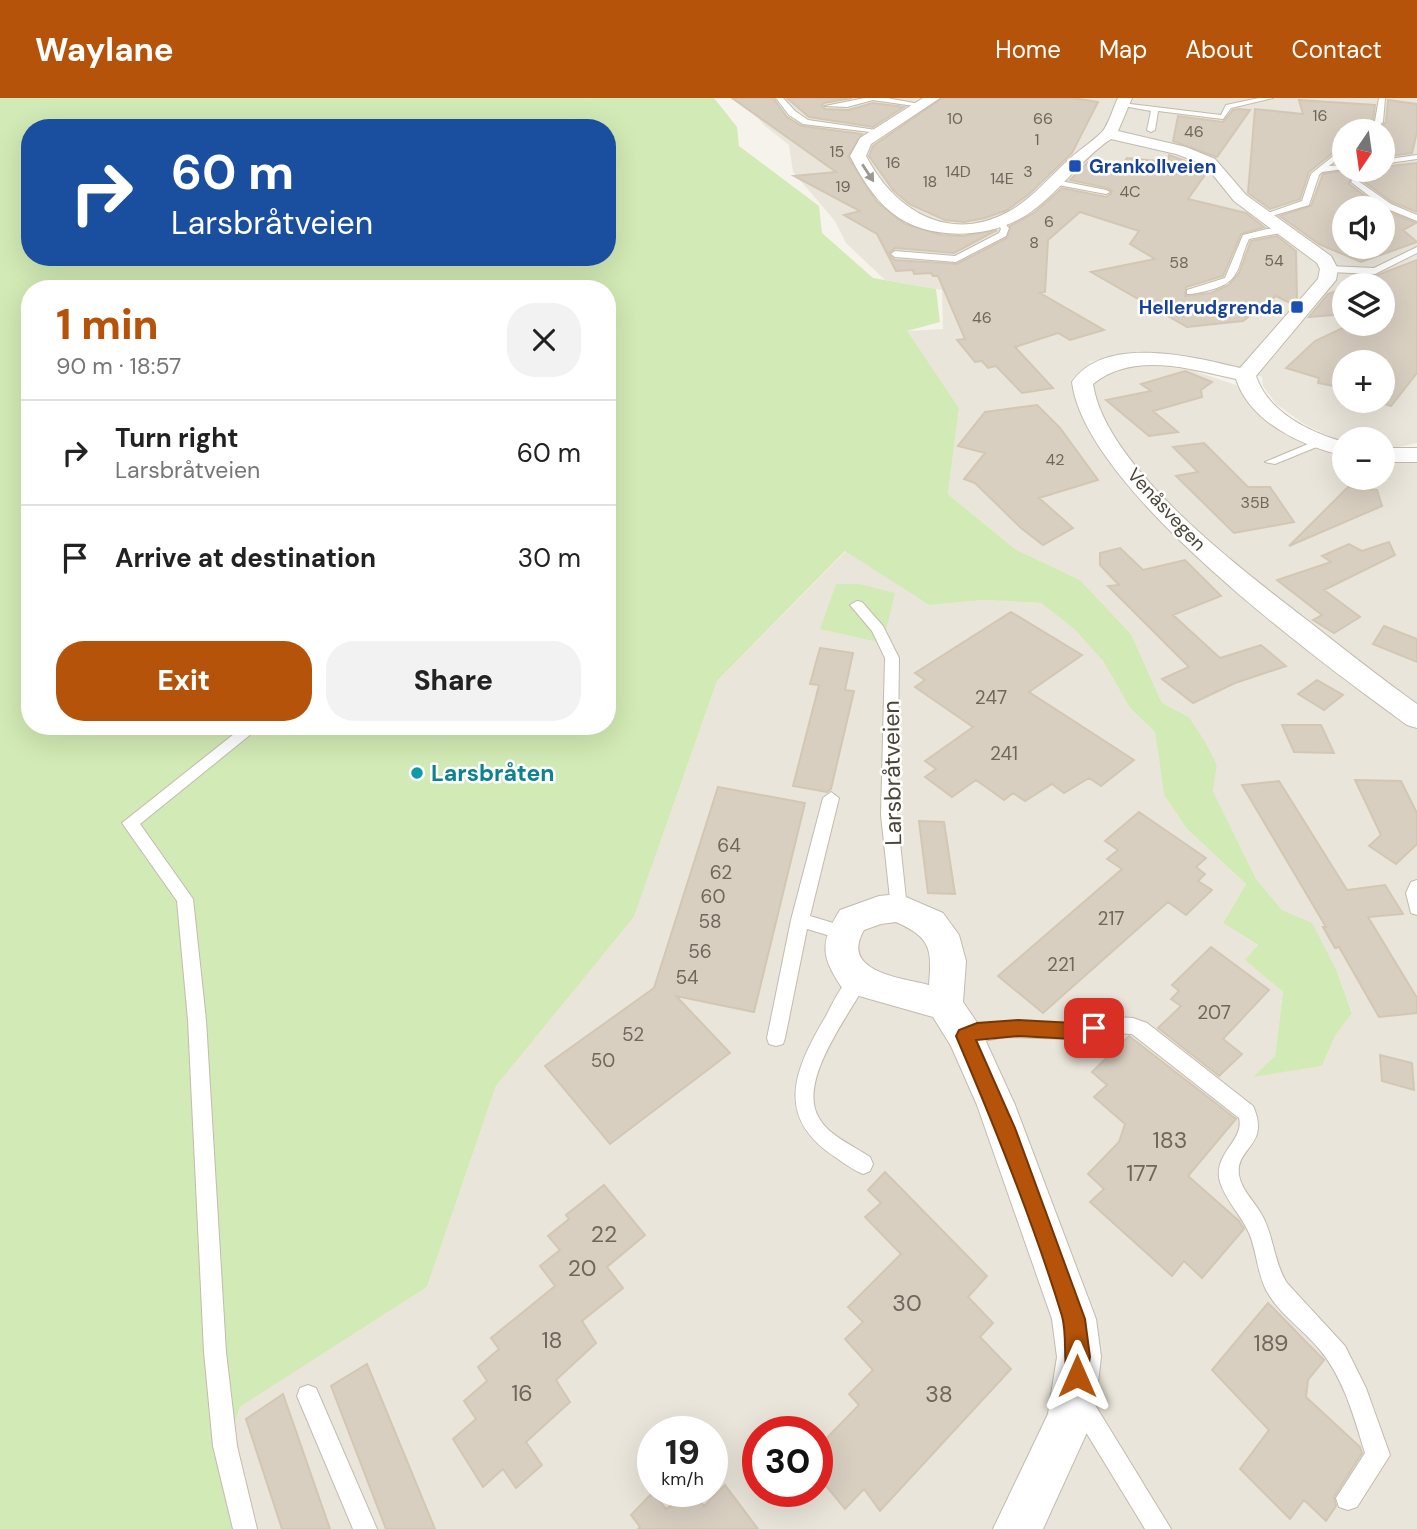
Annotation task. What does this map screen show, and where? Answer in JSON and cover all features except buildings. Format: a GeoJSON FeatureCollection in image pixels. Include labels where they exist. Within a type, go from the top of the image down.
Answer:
{"type":"FeatureCollection","features":[{"type":"Feature","properties":{"kind":"street"},"geometry":{"type":"LineString","coordinates":[[927,102],[865,141],[858,156],[879,189],[905,214],[919,221],[971,228],[1000,224],[1024,209],[1056,182],[1084,149],[1109,134],[1124,102]]}},
{"type":"Feature","properties":{"kind":"street"},"geometry":{"type":"LineString","coordinates":[[1109,134],[1181,150],[1210,162],[1240,198],[1317,251],[1325,260],[1329,269],[1327,280],[1268,350],[1252,363],[1245,375],[1249,386],[1267,409],[1285,423],[1332,446]]}},
{"type":"Feature","properties":{"kind":"street","name":"Venåsvegen"},"geometry":{"type":"LineString","coordinates":[[1245,375],[1163,359],[1129,360],[1091,373],[1082,382],[1081,393],[1091,419],[1102,435],[1147,491],[1193,540],[1380,692],[1417,718]]}},
{"type":"Feature","properties":{"kind":"street"},"geometry":{"type":"LineString","coordinates":[[1395,455],[1417,455]]}},
{"type":"Feature","properties":{"kind":"street"},"geometry":{"type":"LineString","coordinates":[[955,1020],[858,981],[845,963],[841,947],[844,933],[852,920],[879,910],[898,908],[932,923],[942,935],[955,1020],[1001,1116],[1074,1319],[1079,1357],[1071,1417],[1018,1529]]}},
{"type":"Feature","properties":{"kind":"lane"},"geometry":{"type":"LineString","coordinates":[[779,98],[792,113],[806,122],[879,131]]}},
{"type":"Feature","properties":{"kind":"lane"},"geometry":{"type":"LineString","coordinates":[[829,106],[847,105],[873,98],[927,102]]}},
{"type":"Feature","properties":{"kind":"lane"},"geometry":{"type":"LineString","coordinates":[[1124,102],[1155,109],[1223,117],[1228,106],[1270,98]]}},
{"type":"Feature","properties":{"kind":"lane"},"geometry":{"type":"LineString","coordinates":[[1379,119],[1382,98]]}},
{"type":"Feature","properties":{"kind":"lane"},"geometry":{"type":"LineString","coordinates":[[1151,130],[1155,109]]}},
{"type":"Feature","properties":{"kind":"lane"},"geometry":{"type":"LineString","coordinates":[[1395,160],[1417,156]]}},
{"type":"Feature","properties":{"kind":"lane"},"geometry":{"type":"LineString","coordinates":[[1265,217],[1306,203],[1312,180],[1319,170],[1332,160]]}},
{"type":"Feature","properties":{"kind":"lane"},"geometry":{"type":"LineString","coordinates":[[1319,170],[1332,168]]}},
{"type":"Feature","properties":{"kind":"lane"},"geometry":{"type":"LineString","coordinates":[[1056,182],[1106,192]]}},
{"type":"Feature","properties":{"kind":"lane"},"geometry":{"type":"LineString","coordinates":[[1357,182],[1388,206],[1417,218]]}},
{"type":"Feature","properties":{"kind":"lane"},"geometry":{"type":"LineString","coordinates":[[895,254],[956,258],[1003,234],[1005,228],[1000,224]]}},
{"type":"Feature","properties":{"kind":"lane"},"geometry":{"type":"LineString","coordinates":[[1190,292],[1228,282],[1233,276],[1239,249],[1246,237],[1286,231]]}},
{"type":"Feature","properties":{"kind":"lane"},"geometry":{"type":"LineString","coordinates":[[1329,269],[1375,271],[1417,250]]}},
{"type":"Feature","properties":{"kind":"lane"},"geometry":{"type":"LineString","coordinates":[[1271,462],[1320,442]]}},
{"type":"Feature","properties":{"kind":"lane","name":"Larsbråtveien"},"geometry":{"type":"LineString","coordinates":[[857,605],[885,640],[892,658],[889,815],[898,908]]}},
{"type":"Feature","properties":{"kind":"lane"},"geometry":{"type":"LineString","coordinates":[[242,735],[130,822],[186,899],[197,1020],[215,1352],[226,1446],[245,1529]]}},
{"type":"Feature","properties":{"kind":"lane"},"geometry":{"type":"LineString","coordinates":[[776,1038],[800,920],[831,798]]}},
{"type":"Feature","properties":{"kind":"lane"},"geometry":{"type":"LineString","coordinates":[[1417,887],[1414,893],[1417,908]]}},
{"type":"Feature","properties":{"kind":"lane"},"geometry":{"type":"LineString","coordinates":[[800,920],[844,933]]}},
{"type":"Feature","properties":{"kind":"lane"},"geometry":{"type":"LineString","coordinates":[[858,981],[818,1045],[804,1098],[811,1124],[863,1164]]}},
{"type":"Feature","properties":{"kind":"lane"},"geometry":{"type":"LineString","coordinates":[[955,1020],[977,1031],[1018,1028],[1074,1031],[1130,1025],[1140,1029],[1246,1112],[1249,1135],[1228,1163],[1230,1184],[1255,1223],[1275,1282],[1329,1343],[1347,1374],[1378,1455],[1348,1498]]}},
{"type":"Feature","properties":{"kind":"lane"},"geometry":{"type":"LineString","coordinates":[[308,1396],[365,1529]]}},
{"type":"Feature","properties":{"kind":"lane"},"geometry":{"type":"LineString","coordinates":[[1075,1396],[1159,1529]]}},
{"type":"Feature","properties":{"kind":"shaded area"},"geometry":{"type":"Polygon","coordinates":[[[741,98],[1417,98],[1417,443],[1395,448],[1395,427],[1332,427],[1332,438],[1304,424],[1276,404],[1263,386],[1262,377],[1225,364],[1138,353],[1087,362],[1117,369],[1151,365],[1191,370],[1239,386],[1253,410],[1332,454],[1332,490],[1395,490],[1395,461],[1417,462],[1417,1529],[247,1529],[222,1461],[240,1407],[427,1287],[496,1086],[634,917],[717,681],[846,551],[929,605],[984,600],[1041,603],[1074,629],[1103,661],[1130,708],[1155,732],[1164,795],[1187,829],[1246,884],[1223,923],[1259,946],[1246,960],[1283,992],[1275,1056],[1255,1076],[1322,1066],[1335,1036],[1352,1012],[1336,969],[1312,924],[1282,910],[1256,879],[1213,791],[1217,765],[1189,717],[1162,703],[1131,634],[1080,580],[1015,549],[948,494],[959,408],[906,331],[943,329],[942,290],[885,280],[846,243],[835,221],[793,172],[789,145],[764,125],[741,98]]]}},
{"type":"Feature","properties":{"kind":"green space"},"geometry":{"type":"Polygon","coordinates":[[[0,98],[714,98],[737,127],[739,146],[819,206],[822,233],[873,278],[936,289],[940,322],[907,331],[959,408],[948,494],[1015,549],[1080,580],[1131,634],[1162,703],[1189,717],[1217,765],[1213,791],[1256,879],[1282,910],[1312,923],[1336,969],[1352,1013],[1335,1036],[1322,1066],[1253,1077],[1275,1056],[1283,992],[1245,960],[1258,945],[1223,923],[1246,884],[1187,829],[1164,795],[1155,732],[1130,708],[1103,661],[1074,629],[1041,603],[984,600],[929,605],[845,551],[717,681],[634,917],[496,1086],[427,1287],[240,1407],[222,1461],[247,1529],[0,1529],[0,98]]]}},
{"type":"Feature","properties":{"kind":"green space"},"geometry":{"type":"Polygon","coordinates":[[[836,584],[859,584],[895,593],[883,643],[820,629],[836,584]]]}},
{"type":"Feature","properties":{"kind":"place","name":"Grankollveien"},"geometry":{"type":"Point","coordinates":[1075,166]}},
{"type":"Feature","properties":{"kind":"place","name":"Hellerudgrenda"},"geometry":{"type":"Point","coordinates":[1297,307]}},
{"type":"Feature","properties":{"kind":"place","name":"Larsbråten"},"geometry":{"type":"Point","coordinates":[417,773]}},
{"type":"Feature","properties":{"kind":"route"},"geometry":{"type":"LineString","coordinates":[[1077,1376],[1079,1357],[1074,1319],[1005,1128],[965,1036],[977,1031],[1018,1028],[1074,1031],[1094,1028]]}}]}
